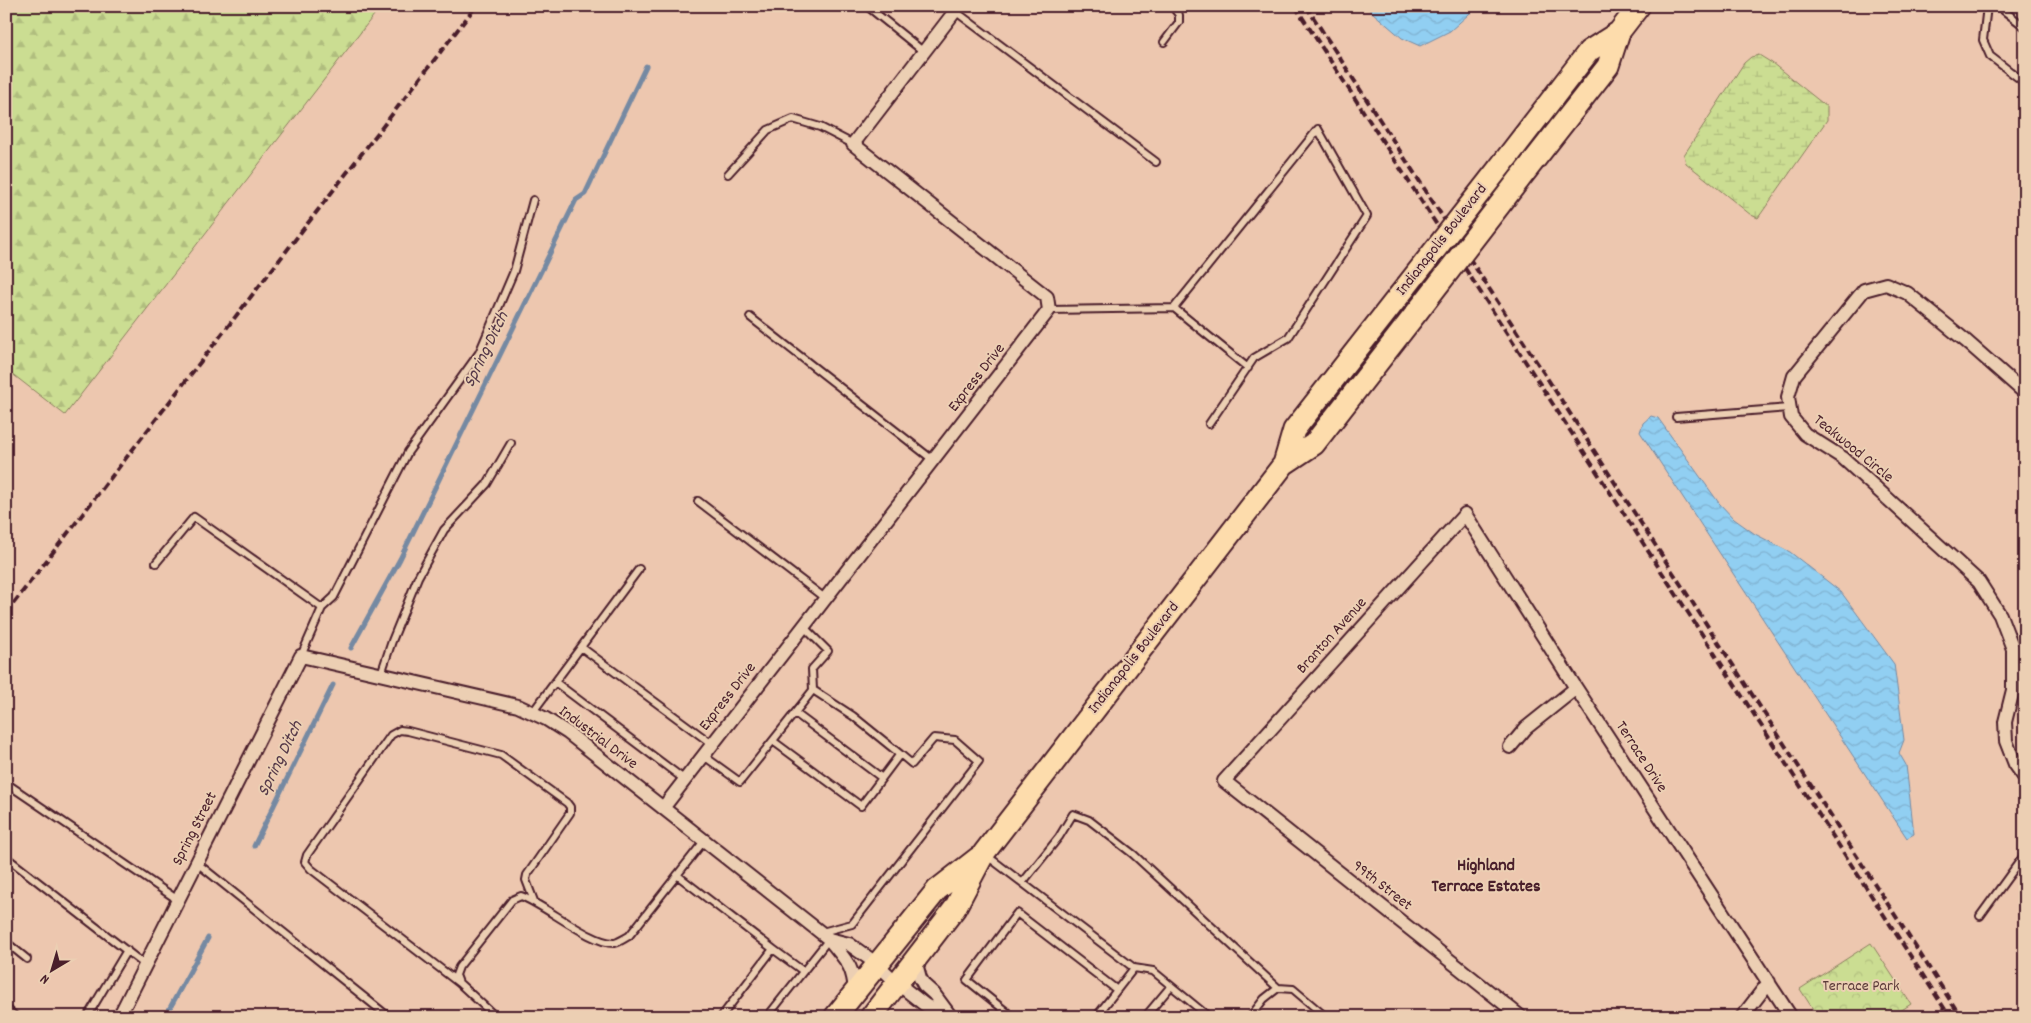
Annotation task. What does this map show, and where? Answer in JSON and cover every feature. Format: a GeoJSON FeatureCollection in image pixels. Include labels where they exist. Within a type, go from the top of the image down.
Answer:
{"type":"FeatureCollection","features":[{"type":"Feature","properties":{"kind":"highway","name":"Indianapolis Boulevard"},"geometry":{"type":"LineString","coordinates":[[871,1017],[955,908],[984,853],[1284,464],[1314,444],[1608,66],[1619,32],[1639,6]]}},
{"type":"Feature","properties":{"kind":"highway","name":"Indianapolis Boulevard"},"geometry":{"type":"LineString","coordinates":[[1284,464],[1294,430],[1589,51],[1619,32]]}},
{"type":"Feature","properties":{"kind":"highway","name":"Indianapolis Boulevard"},"geometry":{"type":"LineString","coordinates":[[835,1017],[937,890],[984,853]]}},
{"type":"Feature","properties":{"kind":"street"},"geometry":{"type":"LineString","coordinates":[[957,9],[853,144],[1047,297],[1050,310]]}},
{"type":"Feature","properties":{"kind":"street"},"geometry":{"type":"LineString","coordinates":[[1789,408],[1788,397],[1794,376],[1864,290],[1886,284],[1907,292],[1966,340],[2025,393]]}},
{"type":"Feature","properties":{"kind":"street","name":"Express Drive"},"geometry":{"type":"LineString","coordinates":[[663,808],[1050,310]]}},
{"type":"Feature","properties":{"kind":"street","name":"Teakwood Circle"},"geometry":{"type":"LineString","coordinates":[[1789,408],[1791,418],[1805,434],[1843,458],[1979,582],[2019,648],[2013,690],[2005,722],[2006,741],[2015,764],[2025,778]]}},
{"type":"Feature","properties":{"kind":"street","name":"Terrace Drive"},"geometry":{"type":"LineString","coordinates":[[1465,514],[1791,1017]]}},
{"type":"Feature","properties":{"kind":"street","name":"Branton Avenue"},"geometry":{"type":"LineString","coordinates":[[1224,781],[1465,514]]}},
{"type":"Feature","properties":{"kind":"street","name":"Industrial Drive"},"geometry":{"type":"LineString","coordinates":[[301,656],[518,706],[546,719],[568,733],[825,936],[850,965],[854,974],[855,992]]}},
{"type":"Feature","properties":{"kind":"street","name":"Spring Street"},"geometry":{"type":"LineString","coordinates":[[119,1017],[301,656]]}},
{"type":"Feature","properties":{"kind":"street"},"geometry":{"type":"LineString","coordinates":[[1510,747],[1526,728],[1576,688]]}},
{"type":"Feature","properties":{"kind":"street","name":"99th Street"},"geometry":{"type":"LineString","coordinates":[[1224,781],[1520,1017]]}},
{"type":"Feature","properties":{"kind":"street","name":"Industrial Drive"},"geometry":{"type":"LineString","coordinates":[[825,936],[850,944],[877,964],[897,983],[946,1017]]}},
{"type":"Feature","properties":{"kind":"street"},"geometry":{"type":"LineString","coordinates":[[915,960],[924,985],[934,994],[952,1017]]}},
{"type":"Feature","properties":{"kind":"street"},"geometry":{"type":"LineString","coordinates":[[1742,1017],[1769,982]]}},
{"type":"Feature","properties":{"kind":"lane"},"geometry":{"type":"LineString","coordinates":[[867,6],[924,52]]}},
{"type":"Feature","properties":{"kind":"lane"},"geometry":{"type":"LineString","coordinates":[[1164,42],[1179,22],[1179,15],[1172,6]]}},
{"type":"Feature","properties":{"kind":"lane"},"geometry":{"type":"LineString","coordinates":[[1986,6],[1983,40],[1990,56],[2025,83]]}},
{"type":"Feature","properties":{"kind":"lane"},"geometry":{"type":"LineString","coordinates":[[1998,6],[2025,27]]}},
{"type":"Feature","properties":{"kind":"lane"},"geometry":{"type":"LineString","coordinates":[[957,9],[1156,162]]}},
{"type":"Feature","properties":{"kind":"lane"},"geometry":{"type":"LineString","coordinates":[[728,174],[768,130],[794,119],[820,127],[853,144]]}},
{"type":"Feature","properties":{"kind":"lane"},"geometry":{"type":"LineString","coordinates":[[1174,308],[1318,129],[1368,216],[1288,338],[1254,358],[1209,424]]}},
{"type":"Feature","properties":{"kind":"lane"},"geometry":{"type":"LineString","coordinates":[[301,656],[322,608],[334,596],[408,452],[478,353],[514,271],[534,200]]}},
{"type":"Feature","properties":{"kind":"lane"},"geometry":{"type":"LineString","coordinates":[[1050,310],[1174,308],[1248,368]]}},
{"type":"Feature","properties":{"kind":"lane"},"geometry":{"type":"LineString","coordinates":[[750,317],[933,460]]}},
{"type":"Feature","properties":{"kind":"lane"},"geometry":{"type":"LineString","coordinates":[[1676,417],[1789,408]]}},
{"type":"Feature","properties":{"kind":"lane"},"geometry":{"type":"LineString","coordinates":[[382,674],[392,641],[418,577],[444,530],[487,484],[511,443]]}},
{"type":"Feature","properties":{"kind":"lane"},"geometry":{"type":"LineString","coordinates":[[698,501],[826,599]]}},
{"type":"Feature","properties":{"kind":"lane"},"geometry":{"type":"LineString","coordinates":[[156,563],[194,517],[322,608]]}},
{"type":"Feature","properties":{"kind":"lane"},"geometry":{"type":"LineString","coordinates":[[532,712],[639,569]]}},
{"type":"Feature","properties":{"kind":"lane"},"geometry":{"type":"LineString","coordinates":[[704,756],[740,782],[795,714],[813,690],[812,669],[828,650],[804,627]]}},
{"type":"Feature","properties":{"kind":"lane"},"geometry":{"type":"LineString","coordinates":[[581,647],[712,744]]}},
{"type":"Feature","properties":{"kind":"lane"},"geometry":{"type":"LineString","coordinates":[[555,682],[685,780]]}},
{"type":"Feature","properties":{"kind":"lane"},"geometry":{"type":"LineString","coordinates":[[767,1017],[803,972],[825,936],[852,924],[979,761],[955,740],[934,738],[912,764],[853,716],[813,690]]}},
{"type":"Feature","properties":{"kind":"lane"},"geometry":{"type":"LineString","coordinates":[[795,714],[882,778]]}},
{"type":"Feature","properties":{"kind":"lane"},"geometry":{"type":"LineString","coordinates":[[496,1017],[459,983],[310,869],[305,862],[307,855],[392,735],[400,730],[408,731],[501,755],[570,807],[570,813],[527,875],[526,880],[534,902]]}},
{"type":"Feature","properties":{"kind":"lane"},"geometry":{"type":"LineString","coordinates":[[774,741],[861,806],[900,754]]}},
{"type":"Feature","properties":{"kind":"lane"},"geometry":{"type":"LineString","coordinates":[[6,783],[178,900]]}},
{"type":"Feature","properties":{"kind":"lane"},"geometry":{"type":"LineString","coordinates":[[1023,882],[1059,837],[1073,814],[1089,820],[1133,854],[1278,988],[1292,989],[1326,1017]]}},
{"type":"Feature","properties":{"kind":"lane"},"geometry":{"type":"LineString","coordinates":[[459,983],[456,975],[459,966],[512,900],[521,896],[601,942],[616,943],[629,936],[704,841]]}},
{"type":"Feature","properties":{"kind":"lane"},"geometry":{"type":"LineString","coordinates":[[984,853],[1134,968],[1153,971],[1209,1017]]}},
{"type":"Feature","properties":{"kind":"lane"},"geometry":{"type":"LineString","coordinates":[[1980,916],[2025,854]]}},
{"type":"Feature","properties":{"kind":"lane"},"geometry":{"type":"LineString","coordinates":[[6,857],[145,964]]}},
{"type":"Feature","properties":{"kind":"lane"},"geometry":{"type":"LineString","coordinates":[[197,862],[389,1017]]}},
{"type":"Feature","properties":{"kind":"lane"},"geometry":{"type":"LineString","coordinates":[[678,875],[803,972]]}},
{"type":"Feature","properties":{"kind":"lane"},"geometry":{"type":"LineString","coordinates":[[1013,1017],[967,980],[1017,913],[1117,990]]}},
{"type":"Feature","properties":{"kind":"lane"},"geometry":{"type":"LineString","coordinates":[[6,942],[27,959]]}},
{"type":"Feature","properties":{"kind":"lane"},"geometry":{"type":"LineString","coordinates":[[721,1017],[773,949]]}},
{"type":"Feature","properties":{"kind":"lane"},"geometry":{"type":"LineString","coordinates":[[87,1017],[127,950]]}},
{"type":"Feature","properties":{"kind":"lane"},"geometry":{"type":"LineString","coordinates":[[1096,1017],[1134,968]]}},
{"type":"Feature","properties":{"kind":"lane"},"geometry":{"type":"LineString","coordinates":[[1145,1017],[1171,986]]}},
{"type":"Feature","properties":{"kind":"lane"},"geometry":{"type":"LineString","coordinates":[[1250,1017],[1264,999],[1278,988]]}},
{"type":"Feature","properties":{"kind":"lane"},"geometry":{"type":"LineString","coordinates":[[6,1008],[16,1017]]}},
{"type":"Feature","properties":{"kind":"green space"},"geometry":{"type":"Polygon","coordinates":[[[6,6],[381,6],[65,415],[6,369],[6,6]]]}},
{"type":"Feature","properties":{"kind":"green space"},"geometry":{"type":"Polygon","coordinates":[[[1759,55],[1772,63],[1827,107],[1827,120],[1758,218],[1751,215],[1686,163],[1684,155],[1744,63],[1751,57],[1759,55]]]}},
{"type":"Feature","properties":{"kind":"green space","name":"Terrace Park"},"geometry":{"type":"Polygon","coordinates":[[[1871,943],[1911,1004],[1891,1017],[1818,1017],[1800,989],[1871,943]]]}},
{"type":"Feature","properties":{"kind":"water"},"geometry":{"type":"Polygon","coordinates":[[[1365,6],[1478,6],[1450,31],[1420,46],[1402,38],[1365,6]]]}},
{"type":"Feature","properties":{"kind":"water"},"geometry":{"type":"Polygon","coordinates":[[[1651,416],[1658,418],[1719,503],[1734,519],[1755,534],[1790,552],[1841,592],[1894,664],[1904,740],[1899,753],[1906,765],[1914,834],[1907,838],[1640,432],[1643,423],[1651,416]]]}},
{"type":"Feature","properties":{"kind":"waterway","name":"Spring Ditch"},"geometry":{"type":"LineString","coordinates":[[351,648],[400,559],[576,200],[585,194],[646,66]]}},
{"type":"Feature","properties":{"kind":"waterway","name":"Spring Ditch"},"geometry":{"type":"LineString","coordinates":[[254,846],[333,685]]}},
{"type":"Feature","properties":{"kind":"waterway","name":"Spring Ditch"},"geometry":{"type":"LineString","coordinates":[[165,1017],[208,938]]}},
{"type":"Feature","properties":{"kind":"railway"},"geometry":{"type":"LineString","coordinates":[[6,613],[476,6]]}},
{"type":"Feature","properties":{"kind":"railway"},"geometry":{"type":"LineString","coordinates":[[1295,6],[1950,1017]]}},
{"type":"Feature","properties":{"kind":"railway"},"geometry":{"type":"LineString","coordinates":[[1306,6],[1961,1017]]}},
{"type":"Feature","properties":{"kind":"district","name":"Highland Terrace Estates"},"geometry":{"type":"Point","coordinates":[1486,876]}}]}
